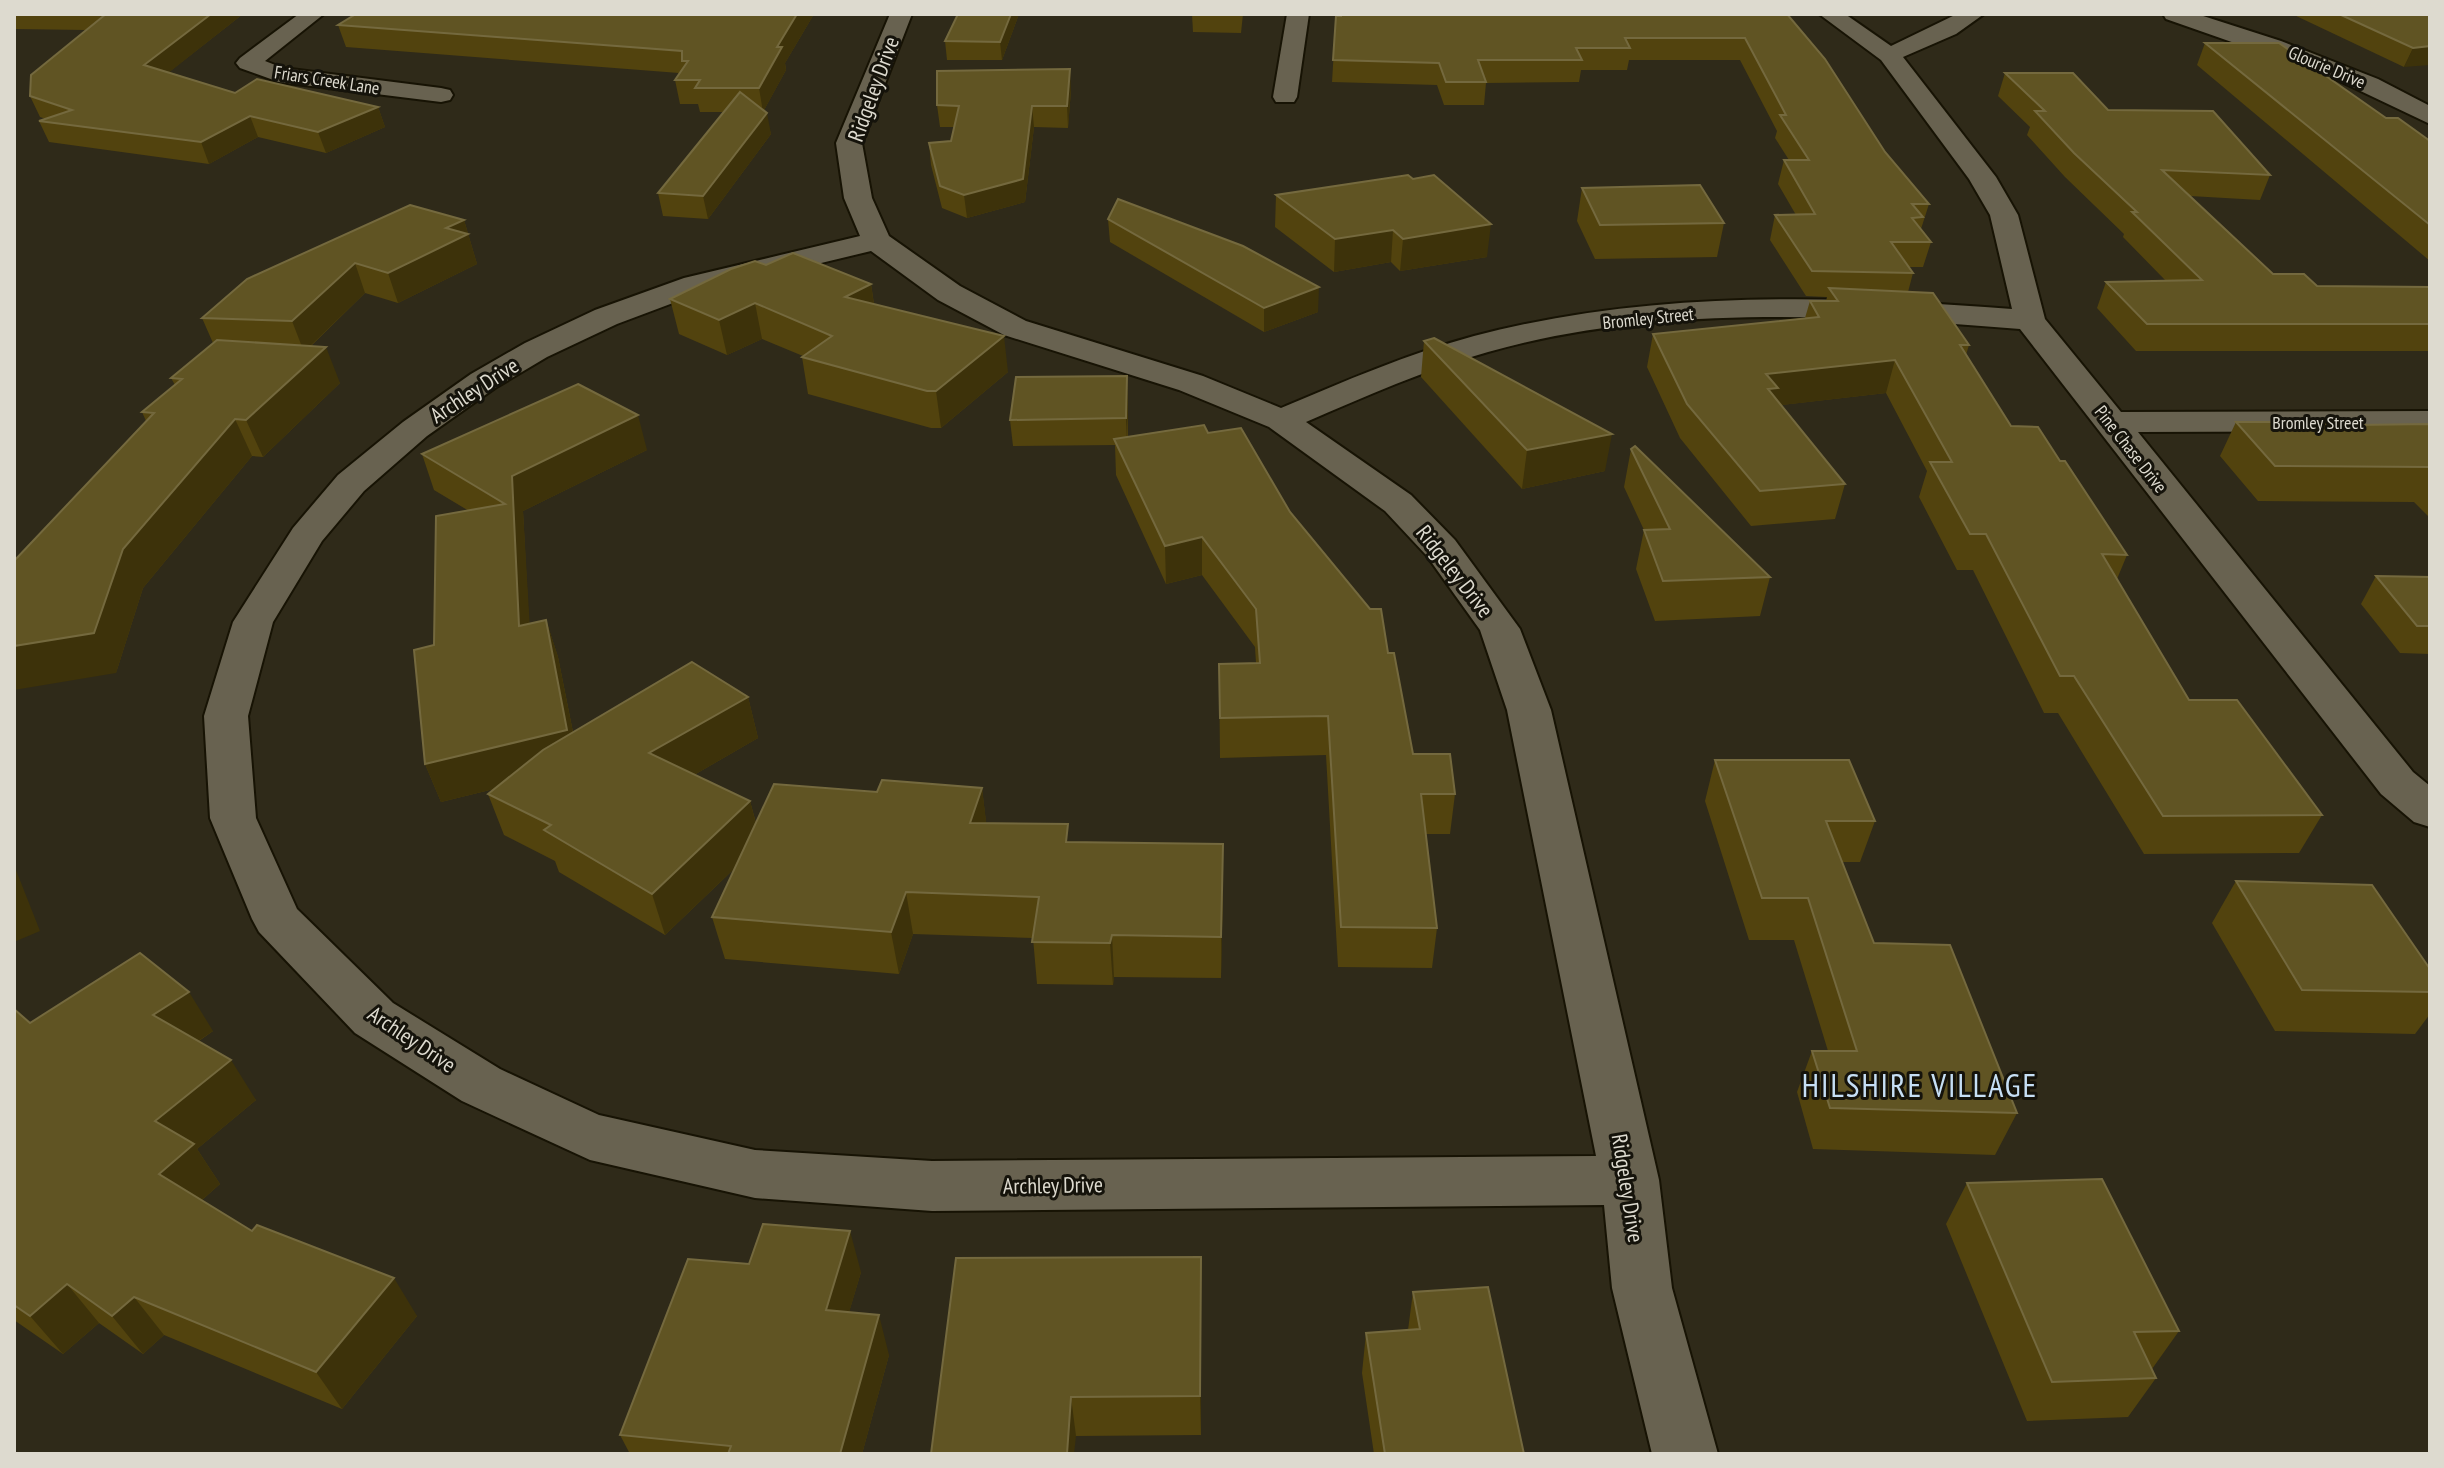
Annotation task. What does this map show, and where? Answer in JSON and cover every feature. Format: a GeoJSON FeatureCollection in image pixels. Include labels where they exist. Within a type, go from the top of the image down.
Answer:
{"type":"FeatureCollection","features":[{"type":"Feature","properties":{"kind":"street","name":"Friars Creek Lane"},"geometry":{"type":"LineString","coordinates":[[313,14],[248,63],[279,75],[441,95]]}},
{"type":"Feature","properties":{"kind":"street","name":"Ridgeley Drive"},"geometry":{"type":"LineString","coordinates":[[901,14],[849,143],[858,198],[876,241],[949,293],[1015,328],[1191,383],[1281,420],[1398,503],[1441,548],[1500,629],[1529,710],[1630,1180],[1642,1288],[1685,1454]]}},
{"type":"Feature","properties":{"kind":"street"},"geometry":{"type":"LineString","coordinates":[[1285,97],[1298,14]]}},
{"type":"Feature","properties":{"kind":"street","name":"Pine Chase Drive"},"geometry":{"type":"LineString","coordinates":[[1830,14],[1889,55],[1982,177],[2004,215],[2030,320],[2110,422],[2419,792]]}},
{"type":"Feature","properties":{"kind":"street"},"geometry":{"type":"LineString","coordinates":[[1889,55],[1948,29],[1973,14]]}},
{"type":"Feature","properties":{"kind":"street","name":"Glourie Drive"},"geometry":{"type":"LineString","coordinates":[[2174,14],[2283,49],[2398,97],[2430,116]]}},
{"type":"Feature","properties":{"kind":"street","name":"Archley Drive"},"geometry":{"type":"LineString","coordinates":[[876,241],[695,284],[614,314],[536,350],[483,381],[415,429],[351,483],[306,536],[253,622],[226,716],[233,818],[277,919],[374,1018],[481,1085],[590,1136],[755,1174],[932,1186],[1630,1180]]}},
{"type":"Feature","properties":{"kind":"street","name":"Bromley Street"},"geometry":{"type":"LineString","coordinates":[[1281,420],[1411,365],[1551,329],[1654,316],[1803,307],[1922,310],[2030,320]]}},
{"type":"Feature","properties":{"kind":"street","name":"Bromley Street"},"geometry":{"type":"LineString","coordinates":[[2110,422],[2430,421]]}},
{"type":"Feature","properties":{"kind":"building"},"geometry":{"type":"Polygon","coordinates":[[[106,14],[211,14],[144,65],[235,93],[257,79],[378,107],[318,132],[250,116],[201,142],[39,121],[72,110],[30,96],[31,75],[106,14]]]}},
{"type":"Feature","properties":{"kind":"building"},"geometry":{"type":"Polygon","coordinates":[[[356,14],[797,14],[777,47],[782,47],[759,88],[695,88],[700,80],[675,80],[688,61],[682,61],[682,51],[338,25],[356,14]]]}},
{"type":"Feature","properties":{"kind":"building"},"geometry":{"type":"Polygon","coordinates":[[[958,14],[1011,14],[1000,42],[945,41],[958,14]]]}},
{"type":"Feature","properties":{"kind":"building"},"geometry":{"type":"Polygon","coordinates":[[[1787,14],[1825,59],[1885,152],[1929,204],[1912,204],[1923,217],[1912,218],[1931,242],[1891,242],[1913,273],[1812,271],[1775,215],[1815,214],[1784,160],[1809,160],[1780,115],[1786,115],[1745,38],[1625,38],[1630,48],[1576,48],[1582,60],[1478,60],[1486,82],[1446,82],[1439,63],[1333,60],[1336,16],[1787,14]]]}},
{"type":"Feature","properties":{"kind":"building"},"geometry":{"type":"Polygon","coordinates":[[[2339,14],[2430,14],[2430,46],[2413,48],[2339,14]]]}},
{"type":"Feature","properties":{"kind":"building"},"geometry":{"type":"Polygon","coordinates":[[[2205,43],[2279,43],[2386,118],[2398,118],[2430,141],[2430,225],[2205,43]]]}},
{"type":"Feature","properties":{"kind":"building"},"geometry":{"type":"Polygon","coordinates":[[[1070,69],[1067,106],[1032,106],[1023,179],[964,195],[940,186],[929,143],[951,141],[959,106],[937,105],[937,71],[1070,69]]]}},
{"type":"Feature","properties":{"kind":"building"},"geometry":{"type":"Polygon","coordinates":[[[2005,73],[2073,73],[2108,110],[2213,111],[2270,175],[2162,170],[2273,274],[2304,274],[2317,286],[2430,287],[2430,324],[2147,324],[2106,282],[2202,280],[2132,212],[2137,212],[2074,153],[2035,111],[2045,111],[2005,73]]]}},
{"type":"Feature","properties":{"kind":"building"},"geometry":{"type":"Polygon","coordinates":[[[740,92],[767,113],[703,196],[658,193],[740,92]]]}},
{"type":"Feature","properties":{"kind":"building"},"geometry":{"type":"Polygon","coordinates":[[[1408,175],[1413,179],[1434,175],[1491,224],[1403,239],[1393,230],[1335,239],[1276,195],[1408,175]]]}},
{"type":"Feature","properties":{"kind":"building"},"geometry":{"type":"Polygon","coordinates":[[[1700,185],[1724,223],[1600,225],[1582,188],[1700,185]]]}},
{"type":"Feature","properties":{"kind":"building"},"geometry":{"type":"Polygon","coordinates":[[[1118,199],[1243,246],[1319,287],[1264,308],[1108,219],[1118,199]]]}},
{"type":"Feature","properties":{"kind":"building"},"geometry":{"type":"Polygon","coordinates":[[[410,205],[464,220],[446,228],[468,234],[388,273],[355,263],[292,321],[202,318],[247,279],[410,205]]]}},
{"type":"Feature","properties":{"kind":"building"},"geometry":{"type":"Polygon","coordinates":[[[793,253],[871,284],[845,297],[1004,336],[936,391],[927,391],[802,357],[832,336],[755,303],[719,320],[670,299],[731,269],[755,261],[766,265],[793,253]]]}},
{"type":"Feature","properties":{"kind":"building"},"geometry":{"type":"Polygon","coordinates":[[[1829,288],[1933,293],[1969,345],[1960,345],[2011,426],[2038,427],[2060,461],[2065,461],[2127,555],[2102,554],[2189,700],[2237,700],[2322,815],[2163,816],[2074,676],[2060,676],[1986,534],[1970,534],[1930,462],[1952,462],[1895,360],[1766,374],[1778,388],[1768,389],[1845,484],[1760,491],[1687,404],[1653,334],[1819,317],[1810,301],[1838,301],[1829,288]]]}},
{"type":"Feature","properties":{"kind":"building"},"geometry":{"type":"Polygon","coordinates":[[[1434,338],[1612,434],[1527,450],[1424,341],[1434,338]]]}},
{"type":"Feature","properties":{"kind":"building"},"geometry":{"type":"Polygon","coordinates":[[[217,340],[326,347],[246,420],[235,419],[123,549],[94,633],[14,646],[14,561],[154,413],[142,412],[182,379],[171,378],[217,340]]]}},
{"type":"Feature","properties":{"kind":"building"},"geometry":{"type":"Polygon","coordinates":[[[1127,376],[1126,418],[1010,420],[1016,377],[1127,376]]]}},
{"type":"Feature","properties":{"kind":"building"},"geometry":{"type":"Polygon","coordinates":[[[578,384],[638,415],[512,476],[519,626],[546,620],[567,730],[425,764],[414,650],[434,645],[436,516],[505,504],[422,454],[578,384]]]}},
{"type":"Feature","properties":{"kind":"building"},"geometry":{"type":"Polygon","coordinates":[[[2236,422],[2430,424],[2430,467],[2275,466],[2236,422]]]}},
{"type":"Feature","properties":{"kind":"building"},"geometry":{"type":"Polygon","coordinates":[[[1204,425],[1208,433],[1241,428],[1290,512],[1370,609],[1381,609],[1388,653],[1394,653],[1413,754],[1450,754],[1455,794],[1421,794],[1437,928],[1341,927],[1328,716],[1220,718],[1219,664],[1260,663],[1256,609],[1202,537],[1165,546],[1114,439],[1204,425]]]}},
{"type":"Feature","properties":{"kind":"building"},"geometry":{"type":"Polygon","coordinates":[[[1635,446],[1770,577],[1663,581],[1644,530],[1670,529],[1631,449],[1635,446]]]}},
{"type":"Feature","properties":{"kind":"building"},"geometry":{"type":"Polygon","coordinates":[[[2376,576],[2430,577],[2430,626],[2417,626],[2376,576]]]}},
{"type":"Feature","properties":{"kind":"building"},"geometry":{"type":"Polygon","coordinates":[[[692,662],[748,697],[649,753],[750,801],[652,894],[544,830],[551,825],[488,794],[543,750],[692,662]]]}},
{"type":"Feature","properties":{"kind":"building"},"geometry":{"type":"Polygon","coordinates":[[[1715,760],[1849,760],[1875,821],[1826,821],[1874,943],[1950,945],[2017,1113],[1830,1108],[1812,1051],[1857,1051],[1808,898],[1762,898],[1715,760]]]}},
{"type":"Feature","properties":{"kind":"building"},"geometry":{"type":"Polygon","coordinates":[[[882,780],[982,788],[970,823],[1068,824],[1066,842],[1223,844],[1221,937],[1112,935],[1110,943],[1032,942],[1039,897],[906,892],[891,932],[712,917],[774,784],[877,792],[882,780]]]}},
{"type":"Feature","properties":{"kind":"building"},"geometry":{"type":"Polygon","coordinates":[[[2236,881],[2372,885],[2430,969],[2430,992],[2302,990],[2236,881]]]}},
{"type":"Feature","properties":{"kind":"building"},"geometry":{"type":"Polygon","coordinates":[[[140,953],[189,992],[153,1015],[231,1060],[155,1121],[194,1144],[159,1174],[252,1231],[257,1225],[394,1278],[316,1372],[134,1297],[112,1316],[67,1284],[30,1316],[14,1305],[14,1009],[30,1023],[140,953]]]}},
{"type":"Feature","properties":{"kind":"building"},"geometry":{"type":"Polygon","coordinates":[[[2102,1179],[2179,1331],[2134,1332],[2156,1378],[2052,1382],[1967,1183],[2102,1179]]]}},
{"type":"Feature","properties":{"kind":"building"},"geometry":{"type":"Polygon","coordinates":[[[763,1224],[850,1231],[826,1310],[879,1315],[840,1454],[728,1454],[731,1446],[620,1435],[688,1259],[749,1264],[763,1224]]]}},
{"type":"Feature","properties":{"kind":"building"},"geometry":{"type":"Polygon","coordinates":[[[1201,1257],[1200,1396],[1071,1397],[1067,1454],[931,1454],[956,1258],[1201,1257]]]}},
{"type":"Feature","properties":{"kind":"building"},"geometry":{"type":"Polygon","coordinates":[[[1488,1287],[1524,1454],[1385,1454],[1366,1333],[1420,1329],[1413,1292],[1488,1287]]]}},
{"type":"Feature","properties":{"kind":"district","name":"HILSHIRE VILLAGE"},"geometry":{"type":"Point","coordinates":[1920,1085]}}]}
